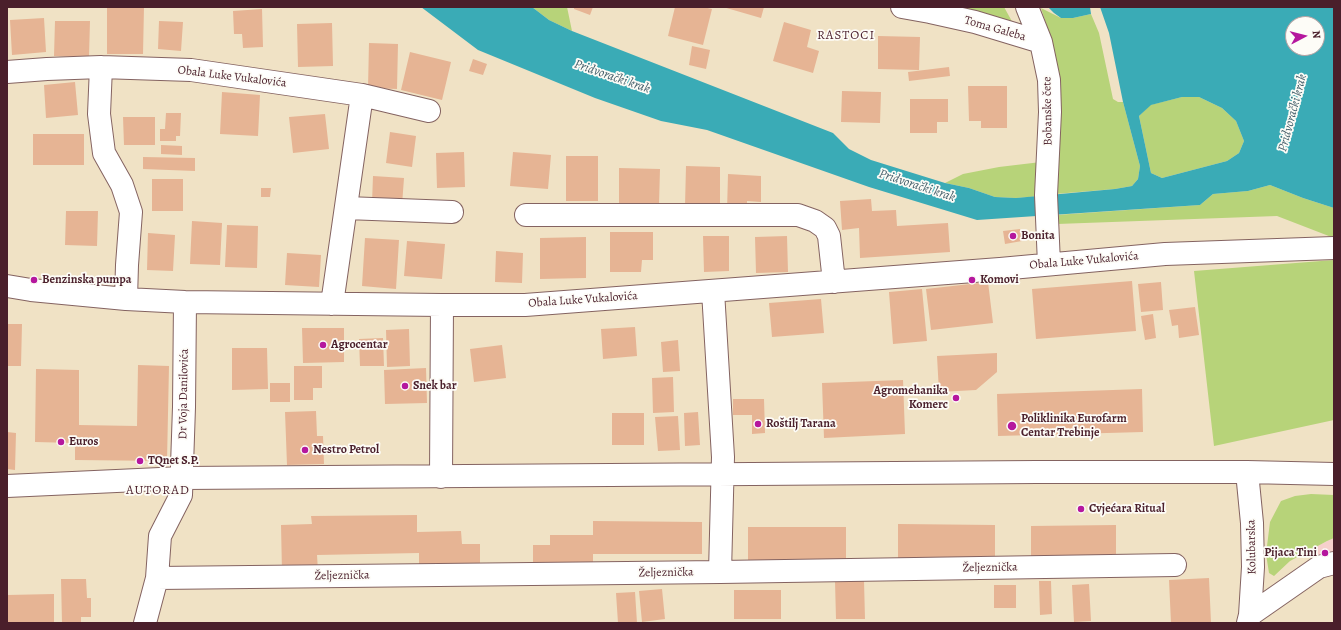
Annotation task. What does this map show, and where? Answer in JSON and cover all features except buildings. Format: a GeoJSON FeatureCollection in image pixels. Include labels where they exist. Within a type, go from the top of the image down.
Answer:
{"type":"FeatureCollection","features":[{"type":"Feature","properties":{"kind":"street","name":"Toma Galeba"},"geometry":{"type":"LineString","coordinates":[[902,7],[975,22],[1041,42]]}},
{"type":"Feature","properties":{"kind":"street","name":"Bobanske čete"},"geometry":{"type":"LineString","coordinates":[[1027,7],[1041,42],[1049,80],[1047,205],[1049,264]]}},
{"type":"Feature","properties":{"kind":"street","name":"Obala Luke Vukalovića"},"geometry":{"type":"LineString","coordinates":[[7,72],[101,67],[191,70],[362,95],[429,112]]}},
{"type":"Feature","properties":{"kind":"street"},"geometry":{"type":"LineString","coordinates":[[101,67],[99,114],[104,153],[122,185],[131,212],[126,299]]}},
{"type":"Feature","properties":{"kind":"street"},"geometry":{"type":"LineString","coordinates":[[332,304],[362,95]]}},
{"type":"Feature","properties":{"kind":"street"},"geometry":{"type":"LineString","coordinates":[[346,208],[452,212]]}},
{"type":"Feature","properties":{"kind":"street"},"geometry":{"type":"LineString","coordinates":[[526,215],[798,215],[815,221],[825,228],[829,236],[834,282]]}},
{"type":"Feature","properties":{"kind":"street","name":"Obala Luke Vukalovića"},"geometry":{"type":"LineString","coordinates":[[7,286],[31,290],[126,299],[185,302],[525,305],[992,270],[1165,254],[1334,248]]}},
{"type":"Feature","properties":{"kind":"street"},"geometry":{"type":"LineString","coordinates":[[713,290],[723,449],[720,572]]}},
{"type":"Feature","properties":{"kind":"street","name":"Dr Voja Danilovića"},"geometry":{"type":"LineString","coordinates":[[145,623],[157,578],[160,536],[181,495],[185,302]]}},
{"type":"Feature","properties":{"kind":"street"},"geometry":{"type":"LineString","coordinates":[[441,477],[442,305]]}},
{"type":"Feature","properties":{"kind":"street"},"geometry":{"type":"LineString","coordinates":[[7,486],[182,478],[1247,472],[1334,474]]}},
{"type":"Feature","properties":{"kind":"street","name":"Kolubarska"},"geometry":{"type":"LineString","coordinates":[[1247,472],[1252,523],[1253,567],[1250,619]]}},
{"type":"Feature","properties":{"kind":"street"},"geometry":{"type":"LineString","coordinates":[[1250,619],[1320,567],[1334,563]]}},
{"type":"Feature","properties":{"kind":"street","name":"Željeznička"},"geometry":{"type":"LineString","coordinates":[[157,578],[1175,565]]}},
{"type":"Feature","properties":{"kind":"shaded area","name":"Pijaca Tini"},"geometry":{"type":"Polygon","coordinates":[[[1334,538],[1334,569],[1315,558],[1315,547],[1334,538]]]}},
{"type":"Feature","properties":{"kind":"green space"},"geometry":{"type":"Polygon","coordinates":[[[532,7],[567,7],[572,31],[549,20],[532,7]]]}},
{"type":"Feature","properties":{"kind":"green space"},"geometry":{"type":"Polygon","coordinates":[[[902,7],[1004,7],[1014,25],[902,7]]]}},
{"type":"Feature","properties":{"kind":"green space"},"geometry":{"type":"Polygon","coordinates":[[[1041,8],[1061,18],[1073,18],[1091,14],[1099,33],[1113,99],[1118,102],[1123,102],[1140,166],[1138,179],[1132,186],[1115,189],[1055,194],[1054,162],[1060,147],[1060,89],[1053,45],[1041,8]]]}},
{"type":"Feature","properties":{"kind":"green space"},"geometry":{"type":"Polygon","coordinates":[[[1182,97],[1199,97],[1222,108],[1236,121],[1244,141],[1239,153],[1227,161],[1162,178],[1151,173],[1139,116],[1150,105],[1182,97]]]}},
{"type":"Feature","properties":{"kind":"green space"},"geometry":{"type":"Polygon","coordinates":[[[1041,162],[1041,196],[1016,198],[995,197],[969,188],[945,183],[963,174],[999,167],[1041,162]]]}},
{"type":"Feature","properties":{"kind":"green space"},"geometry":{"type":"Polygon","coordinates":[[[1270,185],[1334,208],[1334,238],[1277,216],[1057,224],[1056,215],[1200,205],[1213,194],[1248,191],[1270,185]]]}},
{"type":"Feature","properties":{"kind":"green space"},"geometry":{"type":"Polygon","coordinates":[[[1334,260],[1334,420],[1214,446],[1194,271],[1334,260]]]}},
{"type":"Feature","properties":{"kind":"green space"},"geometry":{"type":"Polygon","coordinates":[[[1311,494],[1334,495],[1334,538],[1290,561],[1274,576],[1269,573],[1266,554],[1270,522],[1281,501],[1295,496],[1311,494]]]}},
{"type":"Feature","properties":{"kind":"water","name":"Pridvorački krak"},"geometry":{"type":"Polygon","coordinates":[[[421,7],[532,7],[549,20],[572,31],[833,133],[849,149],[871,160],[995,197],[1016,198],[1115,189],[1132,186],[1138,179],[1140,166],[1123,102],[1109,33],[1100,7],[1334,7],[1334,208],[1270,185],[1248,191],[1213,194],[1200,205],[977,220],[869,187],[707,130],[661,121],[595,98],[478,50],[421,7]],[[1182,97],[1151,105],[1139,116],[1151,173],[1162,178],[1227,161],[1239,153],[1244,141],[1236,121],[1222,108],[1199,97],[1182,97]]]}},
{"type":"Feature","properties":{"kind":"water"},"geometry":{"type":"Polygon","coordinates":[[[1048,7],[1090,7],[1091,14],[1073,18],[1061,18],[1048,7]]]}},
{"type":"Feature","properties":{"kind":"place","name":"Bonita"},"geometry":{"type":"Point","coordinates":[1013,236]}},
{"type":"Feature","properties":{"kind":"place","name":"Benzinska pumpa"},"geometry":{"type":"Point","coordinates":[34,280]}},
{"type":"Feature","properties":{"kind":"place","name":"Komovi"},"geometry":{"type":"Point","coordinates":[972,280]}},
{"type":"Feature","properties":{"kind":"place","name":"Agrocentar"},"geometry":{"type":"Point","coordinates":[323,345]}},
{"type":"Feature","properties":{"kind":"place","name":"Snek bar"},"geometry":{"type":"Point","coordinates":[405,386]}},
{"type":"Feature","properties":{"kind":"place","name":"Agromehanika Komerc"},"geometry":{"type":"Point","coordinates":[956,398]}},
{"type":"Feature","properties":{"kind":"place","name":"Roštilj Tarana"},"geometry":{"type":"Point","coordinates":[758,424]}},
{"type":"Feature","properties":{"kind":"place","name":"Poliklinika Eurofarm Centar Trebinje"},"geometry":{"type":"Point","coordinates":[1012,426]}},
{"type":"Feature","properties":{"kind":"place","name":"Euros"},"geometry":{"type":"Point","coordinates":[61,442]}},
{"type":"Feature","properties":{"kind":"place","name":"Nestro Petrol"},"geometry":{"type":"Point","coordinates":[305,450]}},
{"type":"Feature","properties":{"kind":"place","name":"TQnet S.P."},"geometry":{"type":"Point","coordinates":[140,461]}},
{"type":"Feature","properties":{"kind":"place","name":"Cvjećara Ritual"},"geometry":{"type":"Point","coordinates":[1081,509]}},
{"type":"Feature","properties":{"kind":"place","name":"Pijaca Tini"},"geometry":{"type":"Point","coordinates":[1325,553]}},
{"type":"Feature","properties":{"kind":"district","name":"RASTOCI"},"geometry":{"type":"Point","coordinates":[846,36]}},
{"type":"Feature","properties":{"kind":"district","name":"AUTORAD"},"geometry":{"type":"Point","coordinates":[158,491]}}]}
